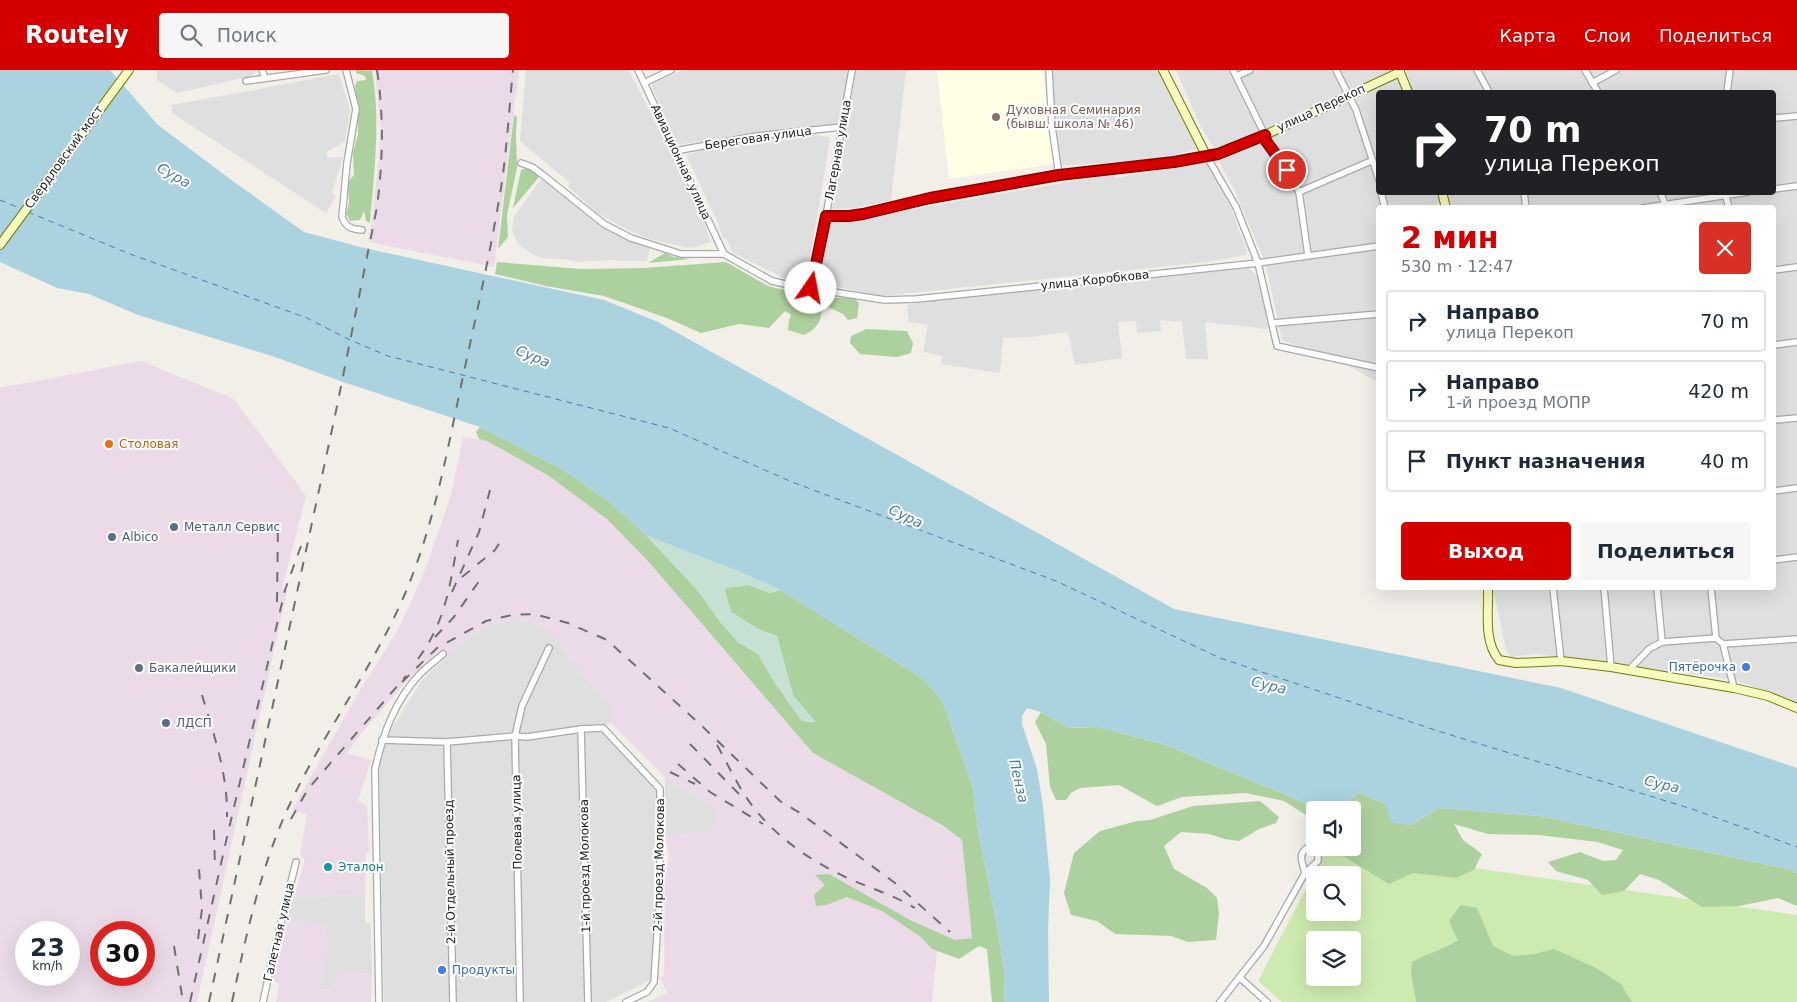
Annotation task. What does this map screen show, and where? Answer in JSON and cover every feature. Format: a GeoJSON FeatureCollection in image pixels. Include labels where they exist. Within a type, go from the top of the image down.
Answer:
{"type":"FeatureCollection","features":[{"type":"Feature","properties":{"kind":"main road","name":"Свердловский мост"},"geometry":{"type":"LineString","coordinates":[[0,245],[129,70]]}},
{"type":"Feature","properties":{"kind":"main road"},"geometry":{"type":"LineString","coordinates":[[1164,70],[1206,155]]}},
{"type":"Feature","properties":{"kind":"main road"},"geometry":{"type":"LineString","coordinates":[[1400,71],[1407,90]]}},
{"type":"Feature","properties":{"kind":"main road","name":"улица Перекоп"},"geometry":{"type":"LineString","coordinates":[[1206,155],[1218,154],[1265,135],[1400,71]]}},
{"type":"Feature","properties":{"kind":"main road"},"geometry":{"type":"LineString","coordinates":[[1488,590],[1489,642],[1492,652],[1499,660],[1516,663],[1561,661],[1611,668],[1734,688],[1768,696],[1797,708]]}},
{"type":"Feature","properties":{"kind":"street"},"geometry":{"type":"LineString","coordinates":[[262,70],[266,78]]}},
{"type":"Feature","properties":{"kind":"street"},"geometry":{"type":"LineString","coordinates":[[246,81],[326,70]]}},
{"type":"Feature","properties":{"kind":"street"},"geometry":{"type":"LineString","coordinates":[[346,70],[356,109],[347,163],[342,217],[344,223],[350,228],[362,230]]}},
{"type":"Feature","properties":{"kind":"street","name":"Авиационная улица"},"geometry":{"type":"LineString","coordinates":[[638,70],[724,254]]}},
{"type":"Feature","properties":{"kind":"street"},"geometry":{"type":"LineString","coordinates":[[644,83],[671,70]]}},
{"type":"Feature","properties":{"kind":"street","name":"Лагерная улица"},"geometry":{"type":"LineString","coordinates":[[811,288],[852,70]]}},
{"type":"Feature","properties":{"kind":"street"},"geometry":{"type":"LineString","coordinates":[[1049,70],[1052,127],[1059,175]]}},
{"type":"Feature","properties":{"kind":"street"},"geometry":{"type":"LineString","coordinates":[[1250,70],[1235,73],[1265,135],[1266,141],[1287,170],[1299,192],[1308,255]]}},
{"type":"Feature","properties":{"kind":"street"},"geometry":{"type":"LineString","coordinates":[[1336,70],[1356,110],[1376,172]]}},
{"type":"Feature","properties":{"kind":"street"},"geometry":{"type":"LineString","coordinates":[[1477,70],[1488,90]]}},
{"type":"Feature","properties":{"kind":"street"},"geometry":{"type":"LineString","coordinates":[[1584,70],[1597,90]]}},
{"type":"Feature","properties":{"kind":"street"},"geometry":{"type":"LineString","coordinates":[[1592,83],[1616,70]]}},
{"type":"Feature","properties":{"kind":"street"},"geometry":{"type":"LineString","coordinates":[[1727,90],[1730,70]]}},
{"type":"Feature","properties":{"kind":"street"},"geometry":{"type":"LineString","coordinates":[[1776,118],[1797,116]]}},
{"type":"Feature","properties":{"kind":"street","name":"Береговая улица"},"geometry":{"type":"LineString","coordinates":[[675,151],[757,136],[841,127]]}},
{"type":"Feature","properties":{"kind":"street"},"geometry":{"type":"LineString","coordinates":[[1206,155],[1236,207],[1258,263],[1277,346],[1376,367]]}},
{"type":"Feature","properties":{"kind":"street","name":"улица Перекоп"},"geometry":{"type":"LineString","coordinates":[[826,216],[849,216],[930,198],[1059,175],[1174,162],[1206,155]]}},
{"type":"Feature","properties":{"kind":"street"},"geometry":{"type":"LineString","coordinates":[[1299,192],[1371,160]]}},
{"type":"Feature","properties":{"kind":"street"},"geometry":{"type":"LineString","coordinates":[[521,163],[532,167],[550,180],[604,224],[632,238],[681,254],[724,254]]}},
{"type":"Feature","properties":{"kind":"street"},"geometry":{"type":"LineString","coordinates":[[1776,189],[1797,186]]}},
{"type":"Feature","properties":{"kind":"street"},"geometry":{"type":"LineString","coordinates":[[1669,205],[1700,196],[1727,195]]}},
{"type":"Feature","properties":{"kind":"street","name":"улица Коробкова"},"geometry":{"type":"LineString","coordinates":[[724,254],[772,281],[885,300],[917,299],[1258,263],[1376,246]]}},
{"type":"Feature","properties":{"kind":"street"},"geometry":{"type":"LineString","coordinates":[[1776,270],[1797,268]]}},
{"type":"Feature","properties":{"kind":"street"},"geometry":{"type":"LineString","coordinates":[[1273,323],[1376,314]]}},
{"type":"Feature","properties":{"kind":"street"},"geometry":{"type":"LineString","coordinates":[[1776,345],[1797,342]]}},
{"type":"Feature","properties":{"kind":"street"},"geometry":{"type":"LineString","coordinates":[[1776,420],[1797,418]]}},
{"type":"Feature","properties":{"kind":"street"},"geometry":{"type":"LineString","coordinates":[[1776,491],[1797,488]]}},
{"type":"Feature","properties":{"kind":"street"},"geometry":{"type":"LineString","coordinates":[[1776,560],[1797,557]]}},
{"type":"Feature","properties":{"kind":"street"},"geometry":{"type":"LineString","coordinates":[[1553,590],[1561,661]]}},
{"type":"Feature","properties":{"kind":"street"},"geometry":{"type":"LineString","coordinates":[[1604,590],[1611,668]]}},
{"type":"Feature","properties":{"kind":"street"},"geometry":{"type":"LineString","coordinates":[[1656,590],[1662,642]]}},
{"type":"Feature","properties":{"kind":"street"},"geometry":{"type":"LineString","coordinates":[[1711,590],[1716,638],[1723,644],[1734,688]]}},
{"type":"Feature","properties":{"kind":"street"},"geometry":{"type":"LineString","coordinates":[[1628,671],[1649,649],[1662,642],[1716,638]]}},
{"type":"Feature","properties":{"kind":"street"},"geometry":{"type":"LineString","coordinates":[[1723,644],[1797,639]]}},
{"type":"Feature","properties":{"kind":"street","name":"Полевая улица"},"geometry":{"type":"LineString","coordinates":[[520,1002],[515,736],[522,706],[549,648]]}},
{"type":"Feature","properties":{"kind":"street"},"geometry":{"type":"LineString","coordinates":[[379,1002],[375,769],[382,740],[402,698],[420,674],[443,654]]}},
{"type":"Feature","properties":{"kind":"street","name":"2-й проезд Молокова"},"geometry":{"type":"LineString","coordinates":[[581,729],[603,728],[660,790],[660,889],[654,982],[647,992],[626,1002]]}},
{"type":"Feature","properties":{"kind":"street"},"geometry":{"type":"LineString","coordinates":[[382,740],[447,742],[515,736],[527,737],[581,729]]}},
{"type":"Feature","properties":{"kind":"street","name":"1-й проезд Молокова"},"geometry":{"type":"LineString","coordinates":[[581,729],[588,1002]]}},
{"type":"Feature","properties":{"kind":"street","name":"2-й Отдельный проезд"},"geometry":{"type":"LineString","coordinates":[[447,742],[453,1002]]}},
{"type":"Feature","properties":{"kind":"street"},"geometry":{"type":"LineString","coordinates":[[1220,1002],[1264,946],[1305,873],[1318,861],[1318,854],[1314,849],[1307,848],[1300,856],[1305,873]]}},
{"type":"Feature","properties":{"kind":"street","name":"Галетная улица"},"geometry":{"type":"LineString","coordinates":[[263,1002],[296,862]]}},
{"type":"Feature","properties":{"kind":"street"},"geometry":{"type":"LineString","coordinates":[[1240,978],[1267,1002]]}},
{"type":"Feature","properties":{"kind":"shaded area"},"geometry":{"type":"Polygon","coordinates":[[[157,70],[257,71],[252,76],[176,93],[157,80],[157,70]]]}},
{"type":"Feature","properties":{"kind":"shaded area"},"geometry":{"type":"Polygon","coordinates":[[[375,70],[519,70],[494,267],[368,242],[373,215],[381,132],[375,70]]]}},
{"type":"Feature","properties":{"kind":"shaded area"},"geometry":{"type":"Polygon","coordinates":[[[526,70],[629,70],[703,219],[711,242],[693,248],[650,239],[632,232],[597,213],[568,186],[570,183],[520,141],[526,70]]]}},
{"type":"Feature","properties":{"kind":"shaded area"},"geometry":{"type":"Polygon","coordinates":[[[682,70],[848,70],[839,121],[834,124],[677,145],[651,84],[682,70]]]}},
{"type":"Feature","properties":{"kind":"shaded area"},"geometry":{"type":"Polygon","coordinates":[[[856,70],[906,70],[891,200],[855,208],[832,209],[856,70]]]}},
{"type":"Feature","properties":{"kind":"shaded area","name":"Духовная Семинария (бывш. школа № 46)"},"geometry":{"type":"Polygon","coordinates":[[[937,70],[1043,70],[1054,164],[949,179],[937,70]]]}},
{"type":"Feature","properties":{"kind":"shaded area"},"geometry":{"type":"Polygon","coordinates":[[[1051,70],[1158,70],[1198,149],[1159,159],[1061,166],[1055,128],[1051,70]]]}},
{"type":"Feature","properties":{"kind":"shaded area"},"geometry":{"type":"Polygon","coordinates":[[[1176,70],[1230,70],[1260,130],[1230,144],[1214,148],[1201,127],[1176,70]]]}},
{"type":"Feature","properties":{"kind":"shaded area"},"geometry":{"type":"Polygon","coordinates":[[[1237,70],[1797,70],[1797,703],[1735,680],[1536,654],[1511,657],[1506,650],[1493,590],[1776,590],[1776,205],[1376,205],[1376,381],[1345,364],[1282,340],[1266,265],[1234,189],[1218,160],[1270,137],[1237,70]]]}},
{"type":"Feature","properties":{"kind":"shaded area"},"geometry":{"type":"Polygon","coordinates":[[[339,74],[350,110],[345,141],[327,152],[327,158],[343,157],[332,193],[336,196],[326,213],[172,113],[172,105],[339,74]]]}},
{"type":"Feature","properties":{"kind":"shaded area"},"geometry":{"type":"Polygon","coordinates":[[[810,134],[829,137],[830,140],[806,282],[786,279],[733,253],[726,238],[724,239],[686,155],[706,149],[810,134]]]}},
{"type":"Feature","properties":{"kind":"shaded area"},"geometry":{"type":"Polygon","coordinates":[[[1202,163],[1208,165],[1230,206],[1247,251],[1246,255],[1207,262],[882,296],[818,283],[829,224],[1114,174],[1115,178],[1202,163]]]}},
{"type":"Feature","properties":{"kind":"shaded area"},"geometry":{"type":"Polygon","coordinates":[[[542,178],[589,216],[611,230],[650,246],[647,261],[611,260],[579,262],[543,258],[532,254],[518,244],[512,231],[514,216],[542,178]]]}},
{"type":"Feature","properties":{"kind":"shaded area"},"geometry":{"type":"Polygon","coordinates":[[[1249,268],[1256,275],[1270,326],[1267,329],[1205,322],[1208,359],[1186,359],[1182,322],[1160,320],[1161,331],[1137,333],[1136,321],[1118,322],[1122,358],[1075,365],[1068,332],[1003,338],[1000,373],[941,364],[942,356],[923,352],[928,325],[909,322],[907,305],[931,301],[1249,268]]]}},
{"type":"Feature","properties":{"kind":"shaded area"},"geometry":{"type":"Polygon","coordinates":[[[141,361],[234,399],[306,496],[282,589],[287,591],[197,1002],[0,1002],[0,388],[141,361]]]}},
{"type":"Feature","properties":{"kind":"shaded area"},"geometry":{"type":"Polygon","coordinates":[[[463,437],[487,441],[549,476],[607,518],[648,561],[813,753],[942,825],[962,840],[973,938],[955,940],[939,933],[932,1002],[647,1002],[667,993],[660,977],[664,976],[665,874],[669,856],[665,837],[712,830],[719,811],[665,777],[610,722],[615,718],[610,712],[615,707],[588,681],[549,630],[532,622],[512,621],[487,625],[467,638],[447,658],[440,650],[405,683],[347,753],[371,760],[358,801],[367,806],[369,852],[366,853],[365,895],[294,897],[305,859],[300,855],[307,814],[292,810],[356,697],[399,628],[425,570],[451,495],[463,437]]]}},
{"type":"Feature","properties":{"kind":"shaded area"},"geometry":{"type":"Polygon","coordinates":[[[647,536],[738,571],[780,590],[770,593],[748,585],[724,589],[731,612],[758,629],[777,636],[793,695],[816,722],[802,721],[775,683],[758,654],[738,642],[721,623],[699,592],[647,536]]]}},
{"type":"Feature","properties":{"kind":"shaded area"},"geometry":{"type":"Polygon","coordinates":[[[512,621],[532,622],[549,630],[588,681],[615,707],[615,717],[603,729],[656,790],[652,979],[606,1002],[384,1002],[379,766],[387,736],[422,680],[467,638],[487,625],[512,621]]]}},
{"type":"Feature","properties":{"kind":"shaded area"},"geometry":{"type":"Polygon","coordinates":[[[665,777],[719,811],[712,830],[665,837],[665,777]]]}},
{"type":"Feature","properties":{"kind":"shaded area"},"geometry":{"type":"Polygon","coordinates":[[[365,895],[365,923],[371,923],[372,974],[337,971],[333,991],[320,989],[328,944],[285,917],[294,897],[365,895]]]}},
{"type":"Feature","properties":{"kind":"shaded area"},"geometry":{"type":"Polygon","coordinates":[[[285,917],[325,926],[328,944],[320,989],[333,991],[337,971],[372,974],[371,1002],[276,1002],[279,983],[273,981],[286,933],[283,928],[285,917]]]}},
{"type":"Feature","properties":{"kind":"green space"},"geometry":{"type":"Polygon","coordinates":[[[356,70],[372,71],[375,90],[376,147],[370,223],[366,221],[364,211],[360,220],[350,221],[346,214],[349,203],[348,182],[354,175],[353,153],[358,134],[355,86],[357,81],[366,80],[365,76],[356,73],[356,70]]]}},
{"type":"Feature","properties":{"kind":"green space"},"geometry":{"type":"Polygon","coordinates":[[[514,115],[517,118],[517,168],[507,215],[508,237],[498,249],[514,115]]]}},
{"type":"Feature","properties":{"kind":"green space"},"geometry":{"type":"Polygon","coordinates":[[[526,168],[537,173],[539,177],[513,208],[521,170],[526,168]]]}},
{"type":"Feature","properties":{"kind":"green space"},"geometry":{"type":"Polygon","coordinates":[[[665,253],[674,257],[691,259],[648,263],[665,253]]]}},
{"type":"Feature","properties":{"kind":"green space"},"geometry":{"type":"Polygon","coordinates":[[[497,262],[581,269],[644,268],[726,262],[768,286],[800,294],[807,303],[812,296],[818,293],[829,293],[835,298],[853,297],[859,303],[857,318],[848,320],[843,314],[828,307],[822,310],[817,326],[804,335],[788,330],[791,315],[785,311],[769,328],[739,324],[701,333],[667,318],[604,296],[546,286],[495,274],[497,262]]]}},
{"type":"Feature","properties":{"kind":"green space"},"geometry":{"type":"Polygon","coordinates":[[[866,329],[907,331],[913,343],[911,353],[897,357],[860,354],[850,343],[851,336],[866,329]]]}},
{"type":"Feature","properties":{"kind":"green space"},"geometry":{"type":"Polygon","coordinates":[[[480,427],[567,472],[613,505],[647,536],[699,592],[721,623],[738,642],[758,654],[775,683],[802,721],[815,722],[793,696],[777,636],[758,629],[731,612],[724,588],[748,585],[770,593],[780,590],[922,678],[943,702],[973,789],[978,830],[1005,976],[1004,1002],[992,1002],[987,949],[979,946],[959,959],[932,949],[921,937],[882,911],[847,897],[827,905],[816,906],[814,895],[825,885],[815,875],[829,874],[910,920],[955,940],[972,938],[962,840],[942,825],[813,753],[648,561],[607,519],[549,476],[487,441],[479,439],[476,432],[480,427]]]}},
{"type":"Feature","properties":{"kind":"green space"},"geometry":{"type":"Polygon","coordinates":[[[1041,712],[1069,728],[1098,727],[1166,745],[1306,803],[1306,815],[1284,801],[1246,793],[1182,797],[1157,806],[1119,785],[1080,788],[1071,793],[1066,800],[1056,800],[1050,787],[1046,744],[1035,722],[1041,712]]]}},
{"type":"Feature","properties":{"kind":"green space"},"geometry":{"type":"Polygon","coordinates":[[[1358,792],[1385,804],[1411,825],[1440,808],[1540,816],[1792,870],[1797,874],[1797,906],[1778,898],[1739,906],[1702,907],[1659,880],[1640,874],[1624,891],[1602,895],[1588,880],[1556,871],[1548,862],[1580,852],[1603,861],[1616,860],[1623,850],[1597,842],[1539,835],[1488,834],[1454,824],[1463,840],[1482,854],[1474,870],[1456,878],[1413,873],[1389,884],[1343,856],[1361,856],[1361,801],[1350,801],[1358,792]]]}},
{"type":"Feature","properties":{"kind":"green space"},"geometry":{"type":"Polygon","coordinates":[[[1260,801],[1279,817],[1276,823],[1259,829],[1239,841],[1209,834],[1181,832],[1164,846],[1174,869],[1207,888],[1217,898],[1219,914],[1216,940],[1188,942],[1171,936],[1115,934],[1097,921],[1071,915],[1064,893],[1074,853],[1100,831],[1137,821],[1150,820],[1193,806],[1260,801]]]}},
{"type":"Feature","properties":{"kind":"green space"},"geometry":{"type":"Polygon","coordinates":[[[1361,851],[1797,915],[1797,1002],[1282,1002],[1258,981],[1306,888],[1306,921],[1361,921],[1361,866],[1318,866],[1323,856],[1361,856],[1361,851]]]}},
{"type":"Feature","properties":{"kind":"green space"},"geometry":{"type":"Polygon","coordinates":[[[1461,905],[1477,908],[1493,946],[1513,956],[1534,954],[1554,949],[1596,968],[1621,984],[1632,1002],[1416,1002],[1411,973],[1412,962],[1458,940],[1450,922],[1461,905]]]}},
{"type":"Feature","properties":{"kind":"water"},"geometry":{"type":"Polygon","coordinates":[[[0,70],[110,70],[158,125],[304,232],[364,248],[604,300],[658,322],[1174,609],[1561,688],[1797,768],[1797,874],[1792,870],[1540,816],[1440,808],[1411,825],[1391,823],[1385,804],[1358,792],[1350,801],[1306,801],[1306,803],[1166,745],[1098,727],[1069,728],[1041,712],[1027,708],[1022,716],[1022,724],[1037,769],[1043,806],[1050,880],[1048,929],[1049,1002],[1004,1002],[1005,976],[978,830],[973,789],[943,702],[922,678],[780,590],[738,571],[647,536],[613,505],[567,472],[480,427],[343,382],[275,357],[138,315],[89,294],[57,288],[0,262],[0,70]]]}},
{"type":"Feature","properties":{"kind":"ferry route"},"geometry":{"type":"LineString","coordinates":[[0,200],[22,209]]}},
{"type":"Feature","properties":{"kind":"ferry route"},"geometry":{"type":"LineString","coordinates":[[28,212],[130,254],[307,318],[350,340],[388,356],[669,428],[792,482],[1056,581],[1220,658],[1441,732],[1692,809],[1797,847]]}},
{"type":"Feature","properties":{"kind":"railway"},"geometry":{"type":"LineString","coordinates":[[209,1002],[336,411],[377,207],[381,173],[382,138],[377,70]]}},
{"type":"Feature","properties":{"kind":"railway"},"geometry":{"type":"LineString","coordinates":[[232,1002],[255,903],[278,831],[301,781],[391,623],[414,571],[431,519],[492,238],[503,173],[513,70]]}},
{"type":"Feature","properties":{"kind":"railway"},"geometry":{"type":"LineString","coordinates":[[452,592],[479,532],[490,490]]}},
{"type":"Feature","properties":{"kind":"railway"},"geometry":{"type":"LineString","coordinates":[[277,602],[278,523]]}},
{"type":"Feature","properties":{"kind":"railway"},"geometry":{"type":"LineString","coordinates":[[462,577],[495,550],[504,536]]}},
{"type":"Feature","properties":{"kind":"railway"},"geometry":{"type":"LineString","coordinates":[[418,659],[441,617],[446,602],[458,540]]}},
{"type":"Feature","properties":{"kind":"railway"},"geometry":{"type":"LineString","coordinates":[[190,1002],[285,590],[301,546]]}},
{"type":"Feature","properties":{"kind":"railway"},"geometry":{"type":"LineString","coordinates":[[435,637],[454,617],[484,574]]}},
{"type":"Feature","properties":{"kind":"railway"},"geometry":{"type":"LineString","coordinates":[[402,682],[437,648],[486,621],[512,615],[534,614],[568,623],[607,640],[702,726],[780,801],[800,813],[895,883],[950,932]]}},
{"type":"Feature","properties":{"kind":"railway"},"geometry":{"type":"LineString","coordinates":[[291,819],[308,789],[406,676]]}},
{"type":"Feature","properties":{"kind":"railway"},"geometry":{"type":"LineString","coordinates":[[202,695],[223,770],[227,817]]}},
{"type":"Feature","properties":{"kind":"railway"},"geometry":{"type":"LineString","coordinates":[[690,744],[739,794]]}},
{"type":"Feature","properties":{"kind":"railway"},"geometry":{"type":"LineString","coordinates":[[717,745],[751,804],[775,831],[789,843],[835,872],[892,896],[915,908]]}},
{"type":"Feature","properties":{"kind":"railway"},"geometry":{"type":"LineString","coordinates":[[678,764],[710,792],[763,824]]}},
{"type":"Feature","properties":{"kind":"railway"},"geometry":{"type":"LineString","coordinates":[[670,772],[695,784]]}},
{"type":"Feature","properties":{"kind":"railway"},"geometry":{"type":"LineString","coordinates":[[214,830],[215,869]]}},
{"type":"Feature","properties":{"kind":"railway"},"geometry":{"type":"LineString","coordinates":[[198,939],[202,909],[199,869]]}},
{"type":"Feature","properties":{"kind":"railway"},"geometry":{"type":"LineString","coordinates":[[174,946],[183,1002]]}},
{"type":"Feature","properties":{"kind":"place","name":"Духовная Семинария (бывш. школа № 46)"},"geometry":{"type":"Point","coordinates":[996,117]}},
{"type":"Feature","properties":{"kind":"place","name":"Столовая"},"geometry":{"type":"Point","coordinates":[109,444]}},
{"type":"Feature","properties":{"kind":"place","name":"Металл Сервис"},"geometry":{"type":"Point","coordinates":[174,527]}},
{"type":"Feature","properties":{"kind":"place","name":"Albico"},"geometry":{"type":"Point","coordinates":[112,537]}},
{"type":"Feature","properties":{"kind":"place","name":"Пятёрочка"},"geometry":{"type":"Point","coordinates":[1746,667]}},
{"type":"Feature","properties":{"kind":"place","name":"Бакалейщики"},"geometry":{"type":"Point","coordinates":[139,668]}},
{"type":"Feature","properties":{"kind":"place","name":"ЛДСП"},"geometry":{"type":"Point","coordinates":[166,723]}},
{"type":"Feature","properties":{"kind":"place","name":"Эталон"},"geometry":{"type":"Point","coordinates":[328,867]}},
{"type":"Feature","properties":{"kind":"place","name":"Продукты"},"geometry":{"type":"Point","coordinates":[442,970]}},
{"type":"Feature","properties":{"kind":"route"},"geometry":{"type":"LineString","coordinates":[[811,288],[826,216],[863,214],[930,198],[1059,175],[1174,162],[1218,154],[1265,135],[1266,141],[1287,170]]}},
{"type":"Feature","properties":{"kind":"water label","name":"Сура"},"geometry":{"type":"Point","coordinates":[174,175]}},
{"type":"Feature","properties":{"kind":"water label","name":"Сура"},"geometry":{"type":"Point","coordinates":[533,356]}},
{"type":"Feature","properties":{"kind":"water label","name":"Сура"},"geometry":{"type":"Point","coordinates":[906,516]}},
{"type":"Feature","properties":{"kind":"water label","name":"Сура"},"geometry":{"type":"Point","coordinates":[1269,685]}},
{"type":"Feature","properties":{"kind":"water label","name":"Пенза"},"geometry":{"type":"Point","coordinates":[1019,781]}},
{"type":"Feature","properties":{"kind":"water label","name":"Сура"},"geometry":{"type":"Point","coordinates":[1662,784]}}]}
